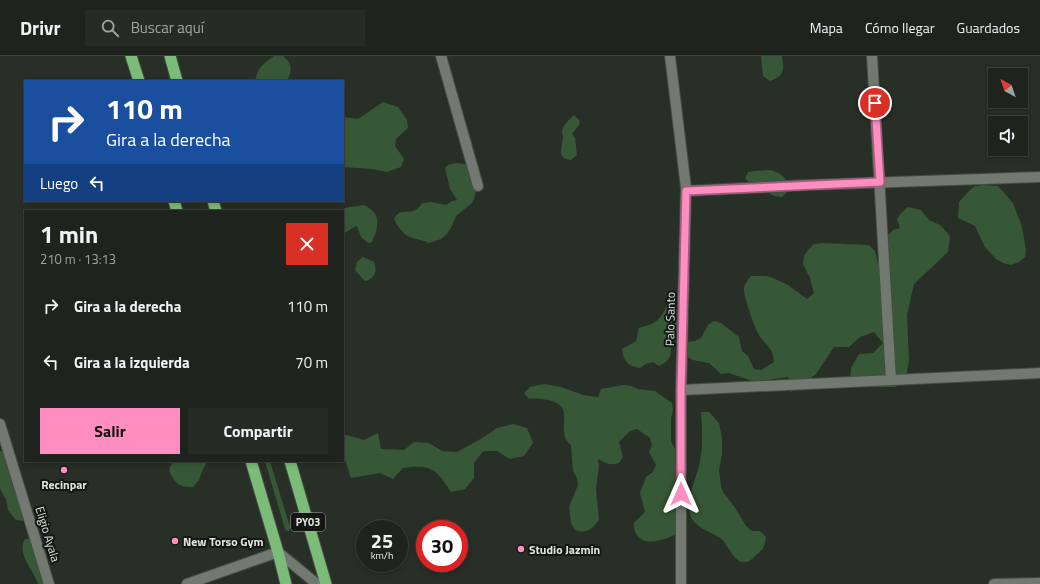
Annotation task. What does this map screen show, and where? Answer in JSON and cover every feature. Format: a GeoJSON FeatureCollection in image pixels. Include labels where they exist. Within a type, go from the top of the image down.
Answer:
{"type":"FeatureCollection","features":[{"type":"Feature","properties":{"kind":"highway"},"geometry":{"type":"LineString","coordinates":[[131,56],[139,80]]}},
{"type":"Feature","properties":{"kind":"highway"},"geometry":{"type":"LineString","coordinates":[[170,56],[177,80]]}},
{"type":"Feature","properties":{"kind":"highway"},"geometry":{"type":"LineString","coordinates":[[251,462],[286,584]]}},
{"type":"Feature","properties":{"kind":"highway","name":"PY03"},"geometry":{"type":"LineString","coordinates":[[290,462],[326,584]]}},
{"type":"Feature","properties":{"kind":"street"},"geometry":{"type":"LineString","coordinates":[[440,56],[478,186]]}},
{"type":"Feature","properties":{"kind":"street","name":"Palo Santo"},"geometry":{"type":"LineString","coordinates":[[670,56],[686,191],[681,390],[681,584]]}},
{"type":"Feature","properties":{"kind":"street"},"geometry":{"type":"LineString","coordinates":[[872,56],[891,380]]}},
{"type":"Feature","properties":{"kind":"street"},"geometry":{"type":"LineString","coordinates":[[686,191],[880,182],[1040,177]]}},
{"type":"Feature","properties":{"kind":"street"},"geometry":{"type":"LineString","coordinates":[[681,390],[1040,373]]}},
{"type":"Feature","properties":{"kind":"street","name":"Eligio Ayala"},"geometry":{"type":"LineString","coordinates":[[0,424],[49,584]]}},
{"type":"Feature","properties":{"kind":"street"},"geometry":{"type":"LineString","coordinates":[[187,584],[278,552],[317,584]]}},
{"type":"Feature","properties":{"kind":"street"},"geometry":{"type":"LineString","coordinates":[[994,584],[1040,583]]}},
{"type":"Feature","properties":{"kind":"green space"},"geometry":{"type":"Polygon","coordinates":[[[274,56],[283,56],[289,62],[291,67],[287,80],[255,80],[258,72],[274,56]]]}},
{"type":"Feature","properties":{"kind":"green space"},"geometry":{"type":"Polygon","coordinates":[[[761,56],[782,56],[783,68],[778,77],[770,81],[763,76],[761,56]]]}},
{"type":"Feature","properties":{"kind":"green space"},"geometry":{"type":"Polygon","coordinates":[[[383,102],[398,107],[407,120],[408,128],[396,139],[395,146],[404,159],[401,167],[387,172],[372,169],[344,167],[344,117],[358,119],[383,102]]]}},
{"type":"Feature","properties":{"kind":"green space"},"geometry":{"type":"Polygon","coordinates":[[[574,115],[580,121],[579,125],[572,134],[575,138],[577,155],[571,160],[566,159],[561,155],[563,137],[562,131],[565,124],[574,115]]]}},
{"type":"Feature","properties":{"kind":"green space"},"geometry":{"type":"Polygon","coordinates":[[[456,163],[468,165],[477,187],[472,203],[456,216],[447,234],[441,239],[429,243],[410,237],[404,233],[394,219],[401,212],[412,211],[423,203],[431,202],[446,205],[457,200],[450,189],[445,168],[448,165],[456,163]]]}},
{"type":"Feature","properties":{"kind":"green space"},"geometry":{"type":"Polygon","coordinates":[[[770,170],[784,177],[787,183],[788,191],[782,197],[774,196],[767,192],[755,189],[745,178],[748,172],[770,170]]]}},
{"type":"Feature","properties":{"kind":"green space"},"geometry":{"type":"Polygon","coordinates":[[[975,186],[998,186],[1013,203],[1022,227],[1026,250],[1025,257],[1019,262],[1011,265],[996,259],[985,247],[975,226],[958,218],[959,202],[975,186]]]}},
{"type":"Feature","properties":{"kind":"green space"},"geometry":{"type":"Polygon","coordinates":[[[363,205],[369,208],[376,216],[377,226],[372,242],[368,243],[361,237],[357,226],[344,233],[344,210],[342,210],[347,207],[363,205]]]}},
{"type":"Feature","properties":{"kind":"green space"},"geometry":{"type":"Polygon","coordinates":[[[908,207],[921,210],[929,220],[940,225],[950,236],[948,252],[914,284],[907,315],[909,361],[906,376],[896,387],[865,387],[850,383],[851,368],[859,354],[873,353],[883,343],[874,332],[860,337],[849,347],[834,347],[816,374],[791,392],[788,377],[758,383],[729,373],[721,374],[709,363],[693,360],[680,353],[686,342],[695,341],[701,338],[708,325],[714,321],[721,323],[739,337],[742,351],[748,356],[754,369],[761,370],[774,362],[773,353],[757,332],[746,299],[744,290],[746,283],[751,276],[766,276],[773,278],[788,285],[807,299],[814,293],[810,278],[803,264],[804,256],[814,244],[869,245],[875,251],[878,264],[882,241],[893,230],[900,228],[897,219],[908,207]]]}},
{"type":"Feature","properties":{"kind":"green space"},"geometry":{"type":"Polygon","coordinates":[[[363,257],[374,262],[375,268],[375,274],[369,280],[365,281],[355,270],[357,262],[363,257]]]}},
{"type":"Feature","properties":{"kind":"green space"},"geometry":{"type":"Polygon","coordinates":[[[674,302],[679,308],[680,329],[670,342],[671,352],[668,359],[659,366],[653,362],[640,368],[629,364],[625,360],[622,349],[636,341],[639,328],[657,321],[667,305],[674,302]]]}},
{"type":"Feature","properties":{"kind":"green space"},"geometry":{"type":"Polygon","coordinates":[[[545,384],[561,387],[583,395],[598,397],[601,389],[624,385],[631,386],[638,389],[655,391],[672,403],[671,442],[679,455],[680,532],[659,540],[644,541],[635,532],[634,523],[645,512],[640,493],[646,477],[653,472],[656,465],[649,452],[652,445],[650,438],[637,429],[630,431],[619,442],[623,457],[619,463],[610,464],[598,459],[599,466],[596,489],[599,520],[594,526],[586,531],[583,532],[575,530],[571,523],[569,507],[578,485],[577,478],[573,471],[571,445],[567,442],[564,435],[564,412],[556,403],[543,399],[529,399],[524,393],[530,387],[545,384]]]}},
{"type":"Feature","properties":{"kind":"green space"},"geometry":{"type":"Polygon","coordinates":[[[701,412],[709,412],[719,423],[722,438],[722,454],[719,470],[723,492],[736,509],[746,526],[752,531],[760,531],[766,537],[762,549],[749,561],[744,562],[736,558],[720,538],[695,523],[690,514],[689,498],[702,449],[701,412]]]}},
{"type":"Feature","properties":{"kind":"green space"},"geometry":{"type":"Polygon","coordinates":[[[513,424],[527,428],[533,443],[524,456],[510,459],[497,451],[483,451],[474,463],[474,478],[465,489],[451,492],[437,473],[421,467],[403,468],[393,479],[380,473],[351,478],[344,456],[344,434],[364,440],[378,433],[381,449],[404,450],[414,442],[429,443],[442,451],[457,452],[497,428],[513,424]]]}},
{"type":"Feature","properties":{"kind":"green space"},"geometry":{"type":"Polygon","coordinates":[[[2,450],[6,451],[27,518],[24,521],[16,520],[8,510],[6,499],[0,489],[0,452],[2,450]]]}},
{"type":"Feature","properties":{"kind":"green space"},"geometry":{"type":"Polygon","coordinates":[[[173,462],[207,462],[199,480],[193,487],[186,487],[178,484],[170,473],[169,470],[173,462]]]}},
{"type":"Feature","properties":{"kind":"green space"},"geometry":{"type":"Polygon","coordinates":[[[265,462],[270,462],[290,527],[289,531],[285,529],[265,462]]]}},
{"type":"Feature","properties":{"kind":"green space"},"geometry":{"type":"Polygon","coordinates":[[[25,539],[36,541],[44,548],[52,584],[38,584],[24,556],[23,545],[25,539]]]}},
{"type":"Feature","properties":{"kind":"place","name":"Recinpar"},"geometry":{"type":"Point","coordinates":[64,470]}},
{"type":"Feature","properties":{"kind":"place","name":"New Torso Gym"},"geometry":{"type":"Point","coordinates":[175,541]}},
{"type":"Feature","properties":{"kind":"place","name":"Studio Jazmin"},"geometry":{"type":"Point","coordinates":[521,549]}},
{"type":"Feature","properties":{"kind":"route"},"geometry":{"type":"LineString","coordinates":[[681,494],[681,390],[686,191],[880,182],[875,103]]}}]}
